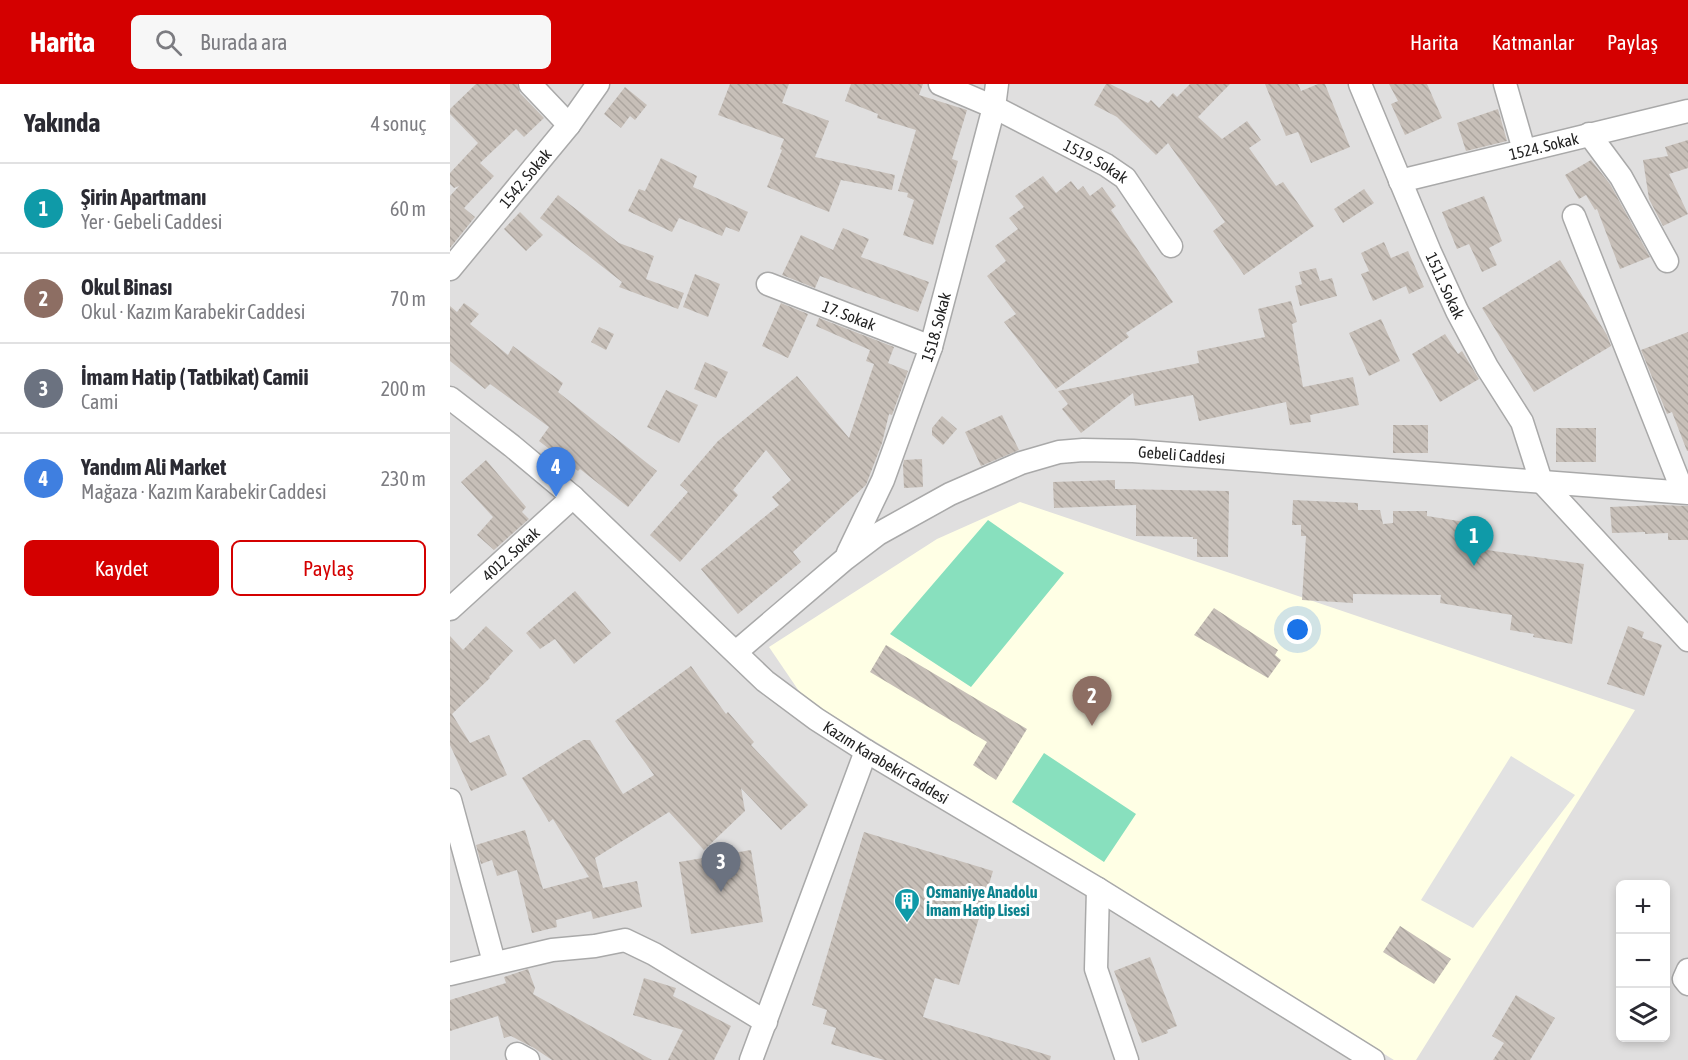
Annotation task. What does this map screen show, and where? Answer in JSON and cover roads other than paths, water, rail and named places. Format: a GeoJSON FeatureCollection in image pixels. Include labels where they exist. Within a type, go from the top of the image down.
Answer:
{"type":"FeatureCollection","features":[{"type":"Feature","properties":{"kind":"street"},"geometry":{"type":"LineString","coordinates":[[530,84],[569,125]]}},
{"type":"Feature","properties":{"kind":"street","name":"1542. Sokak"},"geometry":{"type":"LineString","coordinates":[[450,268],[569,125],[597,84]]}},
{"type":"Feature","properties":{"kind":"street","name":"1519. Sokak"},"geometry":{"type":"LineString","coordinates":[[940,84],[994,107],[1106,165],[1125,178],[1171,246]]}},
{"type":"Feature","properties":{"kind":"street","name":"1518. Sokak"},"geometry":{"type":"LineString","coordinates":[[845,559],[883,480],[931,347],[994,107],[997,84]]}},
{"type":"Feature","properties":{"kind":"street","name":"1511. Sokak"},"geometry":{"type":"LineString","coordinates":[[1360,84],[1457,311],[1487,368],[1522,422],[1541,481]]}},
{"type":"Feature","properties":{"kind":"street"},"geometry":{"type":"LineString","coordinates":[[1505,84],[1524,150]]}},
{"type":"Feature","properties":{"kind":"street","name":"1524. Sokak"},"geometry":{"type":"LineString","coordinates":[[1400,181],[1688,111]]}},
{"type":"Feature","properties":{"kind":"street"},"geometry":{"type":"LineString","coordinates":[[1589,134],[1621,177],[1667,261]]}},
{"type":"Feature","properties":{"kind":"street"},"geometry":{"type":"LineString","coordinates":[[1574,216],[1685,492]]}},
{"type":"Feature","properties":{"kind":"street","name":"17. Sokak"},"geometry":{"type":"LineString","coordinates":[[768,284],[931,347]]}},
{"type":"Feature","properties":{"kind":"street","name":"Kazım Karabekir Caddesi"},"geometry":{"type":"LineString","coordinates":[[450,398],[512,446],[573,498],[765,681],[816,718],[866,752],[1098,889],[1373,1060]]}},
{"type":"Feature","properties":{"kind":"street","name":"Gebeli Caddesi"},"geometry":{"type":"LineString","coordinates":[[736,652],[845,559],[878,534],[950,494],[1021,463],[1059,452],[1133,451],[1685,492]]}},
{"type":"Feature","properties":{"kind":"street"},"geometry":{"type":"LineString","coordinates":[[1541,481],[1688,640]]}},
{"type":"Feature","properties":{"kind":"street","name":"4012. Sokak"},"geometry":{"type":"LineString","coordinates":[[450,609],[573,498]]}},
{"type":"Feature","properties":{"kind":"street"},"geometry":{"type":"LineString","coordinates":[[751,1060],[866,752]]}},
{"type":"Feature","properties":{"kind":"street"},"geometry":{"type":"LineString","coordinates":[[450,800],[494,962]]}},
{"type":"Feature","properties":{"kind":"street"},"geometry":{"type":"LineString","coordinates":[[1098,889],[1096,969],[1127,1060]]}},
{"type":"Feature","properties":{"kind":"street"},"geometry":{"type":"LineString","coordinates":[[450,974],[552,950],[595,946],[625,940],[654,954],[766,1022]]}},
{"type":"Feature","properties":{"kind":"street"},"geometry":{"type":"LineString","coordinates":[[1688,970],[1684,979],[1688,984]]}},
{"type":"Feature","properties":{"kind":"place","name":"Yandım Ali Market"},"geometry":{"type":"Point","coordinates":[556,497]}},
{"type":"Feature","properties":{"kind":"place","name":"Şirin Apartmanı"},"geometry":{"type":"Point","coordinates":[1474,566]}},
{"type":"Feature","properties":{"kind":"place","name":"Okul Binası"},"geometry":{"type":"Point","coordinates":[1092,726]}},
{"type":"Feature","properties":{"kind":"place","name":"İmam Hatip ( Tatbikat) Camii"},"geometry":{"type":"Point","coordinates":[721,892]}},
{"type":"Feature","properties":{"kind":"place","name":"Osmaniye Anadolu İmam Hatip Lisesi"},"geometry":{"type":"Point","coordinates":[907,924]}}]}
